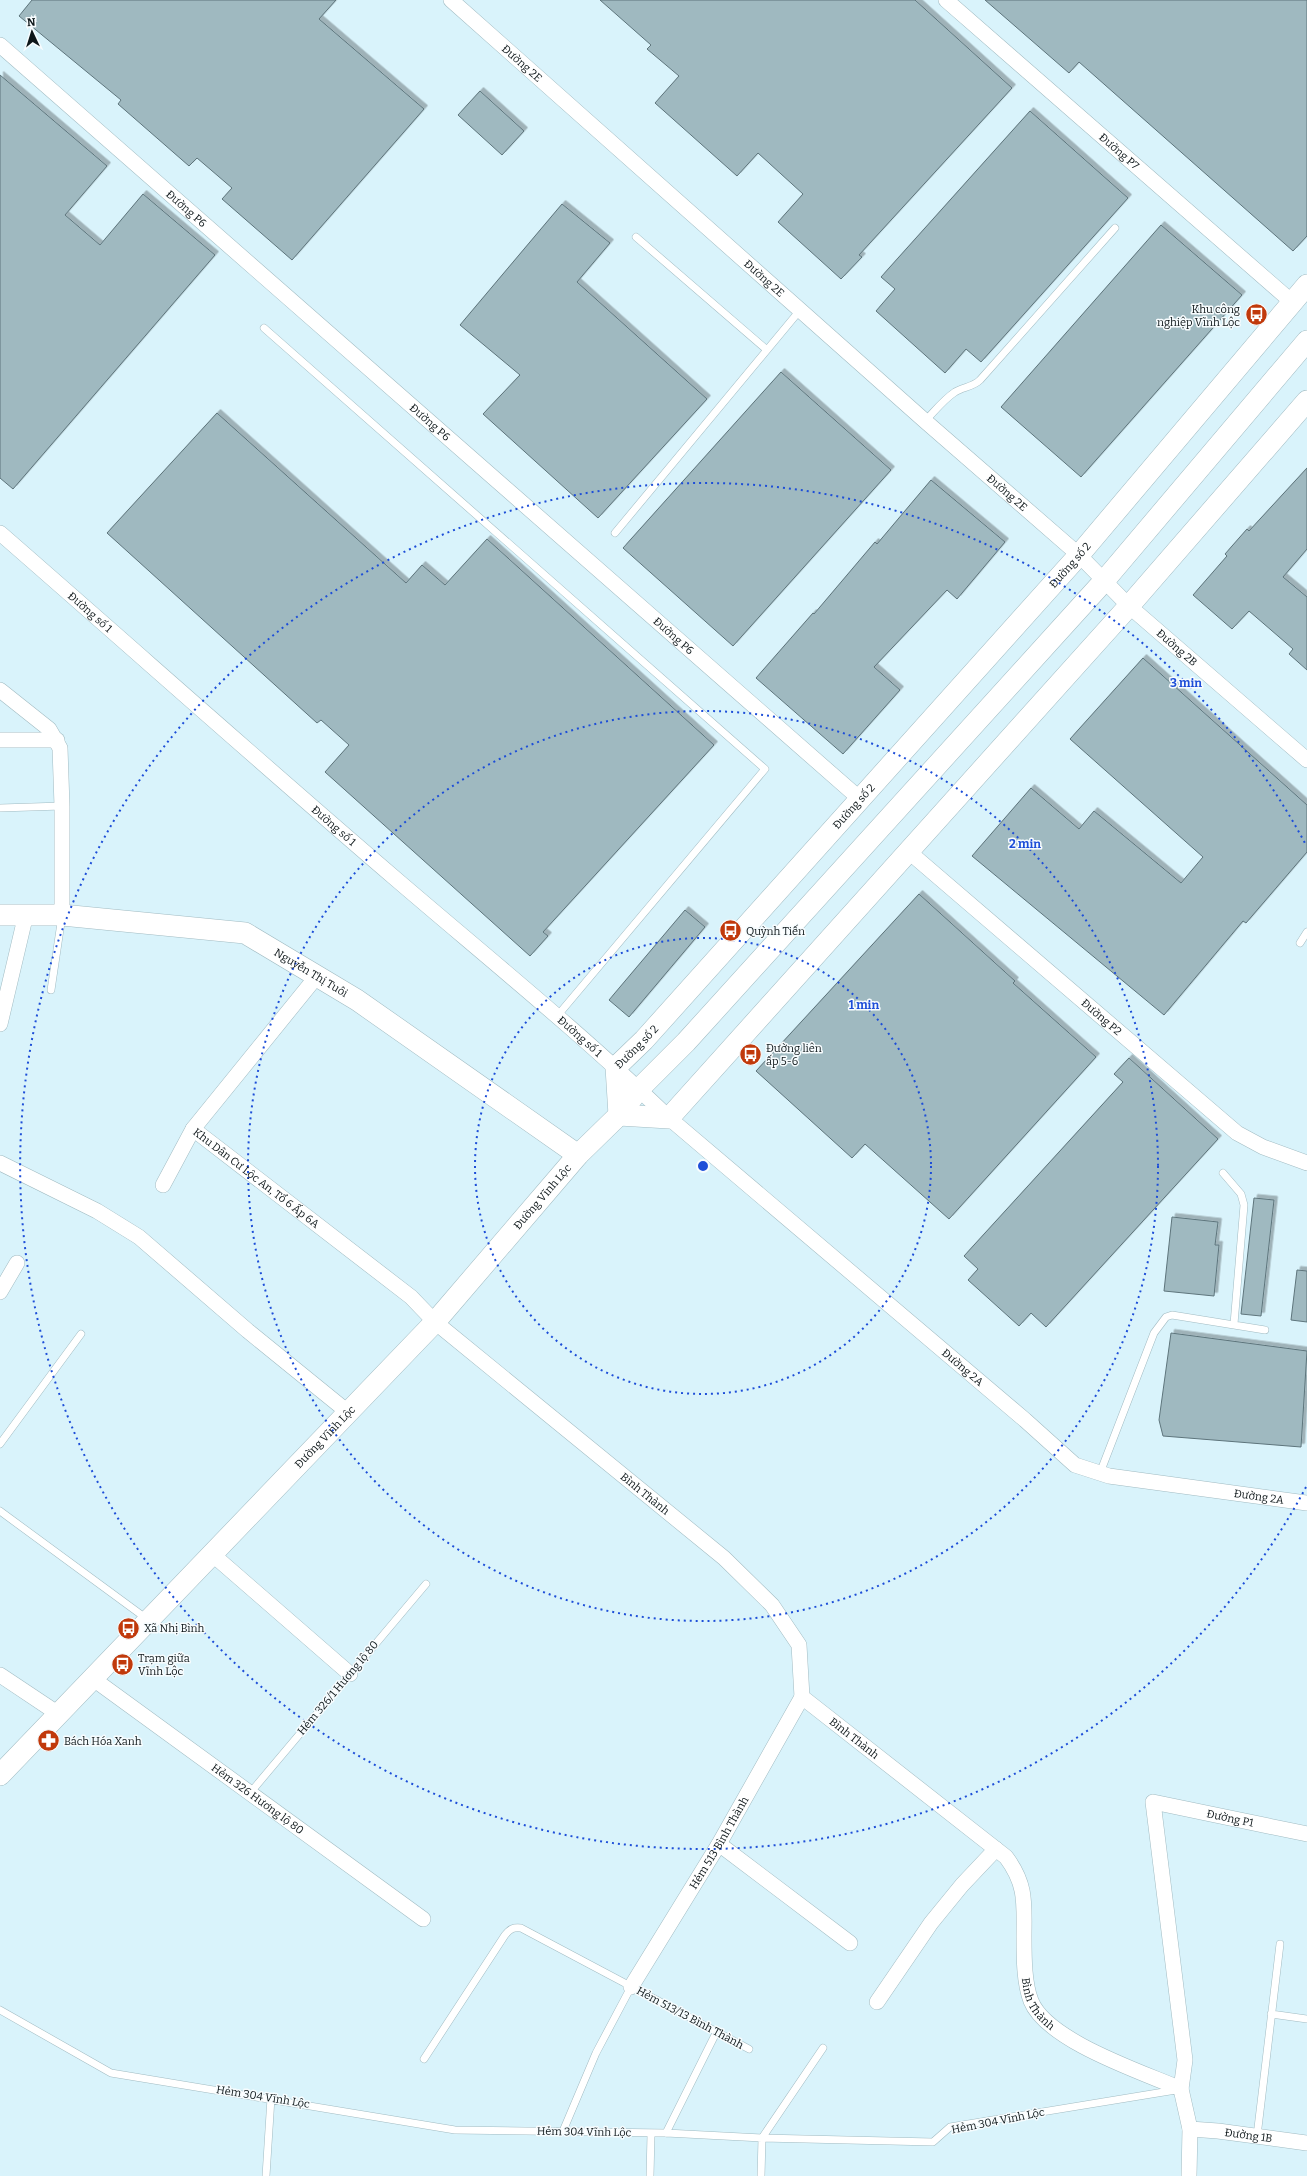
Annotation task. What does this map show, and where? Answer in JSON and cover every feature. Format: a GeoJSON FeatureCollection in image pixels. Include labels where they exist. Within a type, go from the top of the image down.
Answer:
{"type":"FeatureCollection","features":[{"type":"Feature","properties":{"kind":"main road","name":"Đường số 2"},"geometry":{"type":"LineString","coordinates":[[619,1115],[616,1067],[648,1035],[1079,555],[1307,284]]}},
{"type":"Feature","properties":{"kind":"main road"},"geometry":{"type":"LineString","coordinates":[[639,1089],[686,1042],[1104,581],[1307,341]]}},
{"type":"Feature","properties":{"kind":"main road"},"geometry":{"type":"LineString","coordinates":[[619,1115],[669,1118],[1129,606],[1307,401]]}},
{"type":"Feature","properties":{"kind":"main road","name":"Nguyễn Thị Tuôi"},"geometry":{"type":"LineString","coordinates":[[0,915],[62,915],[245,933],[357,1000],[578,1155]]}},
{"type":"Feature","properties":{"kind":"main road","name":"Đường Vĩnh Lộc"},"geometry":{"type":"LineString","coordinates":[[0,1775],[57,1713],[349,1413],[434,1322],[578,1155],[619,1115],[639,1089]]}},
{"type":"Feature","properties":{"kind":"street","name":"Đường 2E"},"geometry":{"type":"LineString","coordinates":[[451,0],[801,309],[925,421],[1079,555],[1104,581]]}},
{"type":"Feature","properties":{"kind":"street","name":"Đường P7"},"geometry":{"type":"LineString","coordinates":[[946,0],[1292,302]]}},
{"type":"Feature","properties":{"kind":"street","name":"Đường P6"},"geometry":{"type":"LineString","coordinates":[[0,45],[860,800]]}},
{"type":"Feature","properties":{"kind":"street","name":"Đường số 1"},"geometry":{"type":"LineString","coordinates":[[0,533],[396,880],[558,1015],[616,1067],[669,1118]]}},
{"type":"Feature","properties":{"kind":"street","name":"Đường 2B"},"geometry":{"type":"LineString","coordinates":[[1104,581],[1129,606],[1307,760]]}},
{"type":"Feature","properties":{"kind":"street"},"geometry":{"type":"LineString","coordinates":[[0,690],[49,729],[57,740],[60,748],[62,806],[62,915]]}},
{"type":"Feature","properties":{"kind":"street"},"geometry":{"type":"LineString","coordinates":[[0,740],[57,740]]}},
{"type":"Feature","properties":{"kind":"street","name":"Đường P2"},"geometry":{"type":"LineString","coordinates":[[908,851],[1237,1133],[1263,1147],[1307,1163]]}},
{"type":"Feature","properties":{"kind":"street"},"geometry":{"type":"LineString","coordinates":[[0,1024],[26,914]]}},
{"type":"Feature","properties":{"kind":"street","name":"Khu Dân Cư Lộc An, Tổ 6 Ấp 6A"},"geometry":{"type":"LineString","coordinates":[[317,976],[193,1129],[411,1297],[434,1322]]}},
{"type":"Feature","properties":{"kind":"street","name":"Đường 2A"},"geometry":{"type":"LineString","coordinates":[[669,1118],[1025,1420],[1075,1465],[1109,1476],[1307,1503]]}},
{"type":"Feature","properties":{"kind":"street"},"geometry":{"type":"LineString","coordinates":[[163,1185],[193,1129]]}},
{"type":"Feature","properties":{"kind":"street"},"geometry":{"type":"LineString","coordinates":[[0,1163],[97,1211],[139,1237],[248,1331],[349,1413]]}},
{"type":"Feature","properties":{"kind":"street"},"geometry":{"type":"LineString","coordinates":[[0,1292],[17,1263]]}},
{"type":"Feature","properties":{"kind":"street","name":"Bình Thành"},"geometry":{"type":"LineString","coordinates":[[434,1322],[724,1558],[772,1605],[799,1645],[802,1697],[1006,1857],[1014,1868],[1023,1889],[1028,1988],[1037,2011],[1044,2021],[1076,2043],[1181,2089]]}},
{"type":"Feature","properties":{"kind":"street"},"geometry":{"type":"LineString","coordinates":[[212,1554],[350,1674]]}},
{"type":"Feature","properties":{"kind":"street"},"geometry":{"type":"LineString","coordinates":[[0,1675],[57,1713]]}},
{"type":"Feature","properties":{"kind":"street","name":"Hẻm 326 Hương lộ 80"},"geometry":{"type":"LineString","coordinates":[[92,1678],[423,1919]]}},
{"type":"Feature","properties":{"kind":"street","name":"Hẻm 513 Bình Thành"},"geometry":{"type":"LineString","coordinates":[[631,1987],[720,1844],[802,1697]]}},
{"type":"Feature","properties":{"kind":"street","name":"Đường P1"},"geometry":{"type":"LineString","coordinates":[[1181,2089],[1185,2060],[1153,1802],[1307,1834]]}},
{"type":"Feature","properties":{"kind":"street"},"geometry":{"type":"LineString","coordinates":[[720,1844],[850,1942]]}},
{"type":"Feature","properties":{"kind":"street"},"geometry":{"type":"LineString","coordinates":[[878,2002],[931,1923],[962,1884],[996,1849]]}},
{"type":"Feature","properties":{"kind":"street"},"geometry":{"type":"LineString","coordinates":[[1181,2089],[1190,2129],[1189,2176]]}},
{"type":"Feature","properties":{"kind":"street","name":"Đường 1B"},"geometry":{"type":"LineString","coordinates":[[1190,2129],[1307,2143]]}},
{"type":"Feature","properties":{"kind":"lane"},"geometry":{"type":"LineString","coordinates":[[925,421],[949,396],[961,389],[976,384],[980,380],[1115,228]]}},
{"type":"Feature","properties":{"kind":"lane"},"geometry":{"type":"LineString","coordinates":[[636,236],[767,350]]}},
{"type":"Feature","properties":{"kind":"lane"},"geometry":{"type":"LineString","coordinates":[[615,533],[801,309]]}},
{"type":"Feature","properties":{"kind":"lane"},"geometry":{"type":"LineString","coordinates":[[264,328],[765,769],[558,1015]]}},
{"type":"Feature","properties":{"kind":"lane"},"geometry":{"type":"LineString","coordinates":[[0,808],[62,806]]}},
{"type":"Feature","properties":{"kind":"lane"},"geometry":{"type":"LineString","coordinates":[[51,990],[62,915]]}},
{"type":"Feature","properties":{"kind":"lane"},"geometry":{"type":"LineString","coordinates":[[1300,943],[1307,932]]}},
{"type":"Feature","properties":{"kind":"lane"},"geometry":{"type":"LineString","coordinates":[[1223,1173],[1241,1194],[1244,1205],[1234,1324]]}},
{"type":"Feature","properties":{"kind":"lane"},"geometry":{"type":"LineString","coordinates":[[1100,1473],[1154,1333],[1163,1319],[1172,1315],[1265,1330]]}},
{"type":"Feature","properties":{"kind":"lane"},"geometry":{"type":"LineString","coordinates":[[0,1444],[82,1334]]}},
{"type":"Feature","properties":{"kind":"lane"},"geometry":{"type":"LineString","coordinates":[[0,1511],[148,1620]]}},
{"type":"Feature","properties":{"kind":"lane","name":"Hẻm 326/1 Hương lộ 80"},"geometry":{"type":"LineString","coordinates":[[250,1793],[426,1584]]}},
{"type":"Feature","properties":{"kind":"lane","name":"Hẻm 513/13 Bình Thành"},"geometry":{"type":"LineString","coordinates":[[424,2060],[505,1935],[509,1930],[515,1928],[521,1928],[749,2049]]}},
{"type":"Feature","properties":{"kind":"lane"},"geometry":{"type":"LineString","coordinates":[[1257,2136],[1280,1944]]}},
{"type":"Feature","properties":{"kind":"lane"},"geometry":{"type":"LineString","coordinates":[[563,2132],[596,2053],[631,1987]]}},
{"type":"Feature","properties":{"kind":"lane","name":"Hẻm 304 Vĩnh Lộc"},"geometry":{"type":"LineString","coordinates":[[0,2010],[111,2074],[271,2098],[456,2130],[651,2134],[666,2133],[762,2138],[933,2142],[950,2128],[1181,2089]]}},
{"type":"Feature","properties":{"kind":"lane"},"geometry":{"type":"LineString","coordinates":[[1272,2014],[1307,2019]]}},
{"type":"Feature","properties":{"kind":"lane"},"geometry":{"type":"LineString","coordinates":[[666,2133],[717,2031]]}},
{"type":"Feature","properties":{"kind":"lane"},"geometry":{"type":"LineString","coordinates":[[761,2176],[762,2138],[823,2048]]}},
{"type":"Feature","properties":{"kind":"lane"},"geometry":{"type":"LineString","coordinates":[[266,2176],[271,2098]]}},
{"type":"Feature","properties":{"kind":"lane"},"geometry":{"type":"LineString","coordinates":[[650,2176],[651,2134]]}},
{"type":"Feature","properties":{"kind":"building"},"geometry":{"type":"Polygon","coordinates":[[[32,0],[336,0],[319,19],[424,109],[292,260],[222,199],[232,188],[197,158],[189,166],[118,104],[121,100],[19,16],[32,0]]]}},
{"type":"Feature","properties":{"kind":"building"},"geometry":{"type":"Polygon","coordinates":[[[600,0],[915,0],[1012,88],[859,255],[862,257],[841,279],[778,222],[803,194],[758,153],[737,176],[655,103],[679,76],[647,49],[651,45],[600,0]]]}},
{"type":"Feature","properties":{"kind":"building"},"geometry":{"type":"Polygon","coordinates":[[[985,0],[1307,0],[1307,236],[1293,251],[1079,62],[1069,73],[985,0]]]}},
{"type":"Feature","properties":{"kind":"building"},"geometry":{"type":"Polygon","coordinates":[[[0,75],[107,166],[65,215],[100,245],[143,194],[215,255],[13,489],[0,478],[0,75]]]}},
{"type":"Feature","properties":{"kind":"building"},"geometry":{"type":"Polygon","coordinates":[[[480,91],[524,131],[502,155],[458,115],[480,91]]]}},
{"type":"Feature","properties":{"kind":"building"},"geometry":{"type":"Polygon","coordinates":[[[1030,111],[1128,198],[981,362],[966,349],[945,373],[876,311],[895,289],[881,277],[1030,111]]]}},
{"type":"Feature","properties":{"kind":"building"},"geometry":{"type":"Polygon","coordinates":[[[562,204],[610,243],[577,282],[707,399],[598,518],[483,414],[520,375],[460,325],[562,204]]]}},
{"type":"Feature","properties":{"kind":"building"},"geometry":{"type":"Polygon","coordinates":[[[1161,225],[1242,295],[1081,477],[1001,407],[1161,225]]]}},
{"type":"Feature","properties":{"kind":"building"},"geometry":{"type":"Polygon","coordinates":[[[781,372],[891,470],[733,646],[623,548],[781,372]]]}},
{"type":"Feature","properties":{"kind":"building"},"geometry":{"type":"Polygon","coordinates":[[[217,413],[406,583],[422,565],[445,585],[487,539],[714,745],[543,932],[548,936],[530,956],[325,772],[349,745],[321,720],[317,723],[107,533],[217,413]]]}},
{"type":"Feature","properties":{"kind":"building"},"geometry":{"type":"Polygon","coordinates":[[[1307,468],[1307,549],[1283,577],[1307,597],[1307,670],[1289,654],[1293,649],[1249,611],[1232,629],[1193,595],[1227,556],[1225,554],[1247,529],[1249,531],[1307,468]]]}},
{"type":"Feature","properties":{"kind":"building"},"geometry":{"type":"Polygon","coordinates":[[[931,480],[1005,542],[957,599],[947,590],[874,667],[900,690],[843,754],[756,678],[813,613],[814,614],[875,542],[877,544],[931,480]]]}},
{"type":"Feature","properties":{"kind":"building"},"geometry":{"type":"Polygon","coordinates":[[[1143,658],[1307,805],[1307,852],[1246,923],[1243,921],[1164,1015],[972,856],[1031,788],[1079,829],[1094,811],[1181,883],[1203,857],[1070,739],[1143,658]]]}},
{"type":"Feature","properties":{"kind":"building"},"geometry":{"type":"Polygon","coordinates":[[[919,894],[1015,981],[1013,983],[1096,1057],[949,1219],[865,1144],[852,1158],[756,1071],[919,894]]]}},
{"type":"Feature","properties":{"kind":"building"},"geometry":{"type":"Polygon","coordinates":[[[685,910],[705,927],[629,1017],[609,1000],[685,910]]]}},
{"type":"Feature","properties":{"kind":"building"},"geometry":{"type":"Polygon","coordinates":[[[1129,1058],[1218,1139],[1046,1327],[1031,1313],[1019,1326],[968,1280],[978,1269],[964,1256],[1123,1082],[1114,1074],[1129,1058]]]}},
{"type":"Feature","properties":{"kind":"building"},"geometry":{"type":"Polygon","coordinates":[[[1254,1198],[1274,1200],[1261,1316],[1241,1314],[1254,1198]]]}},
{"type":"Feature","properties":{"kind":"building"},"geometry":{"type":"Polygon","coordinates":[[[1172,1217],[1218,1222],[1215,1245],[1219,1245],[1214,1296],[1164,1291],[1172,1217]]]}},
{"type":"Feature","properties":{"kind":"building"},"geometry":{"type":"Polygon","coordinates":[[[1297,1270],[1307,1271],[1307,1322],[1291,1320],[1297,1270]]]}},
{"type":"Feature","properties":{"kind":"building"},"geometry":{"type":"Polygon","coordinates":[[[1171,1333],[1307,1351],[1301,1447],[1163,1436],[1159,1420],[1171,1333]]]}},
{"type":"Feature","properties":{"kind":"place","name":"Khu công nghiệp Vĩnh Lộc"},"geometry":{"type":"Point","coordinates":[1256,315]}},
{"type":"Feature","properties":{"kind":"place","name":"Quỳnh Tiến"},"geometry":{"type":"Point","coordinates":[730,931]}},
{"type":"Feature","properties":{"kind":"place","name":"Đường liên ấp 5-6"},"geometry":{"type":"Point","coordinates":[751,1054]}},
{"type":"Feature","properties":{"kind":"place","name":"Xã Nhị Bình"},"geometry":{"type":"Point","coordinates":[128,1628]}},
{"type":"Feature","properties":{"kind":"place","name":"Trạm giữa Vĩnh Lộc"},"geometry":{"type":"Point","coordinates":[122,1664]}},
{"type":"Feature","properties":{"kind":"place","name":"Bách Hóa Xanh"},"geometry":{"type":"Point","coordinates":[49,1741]}}]}
